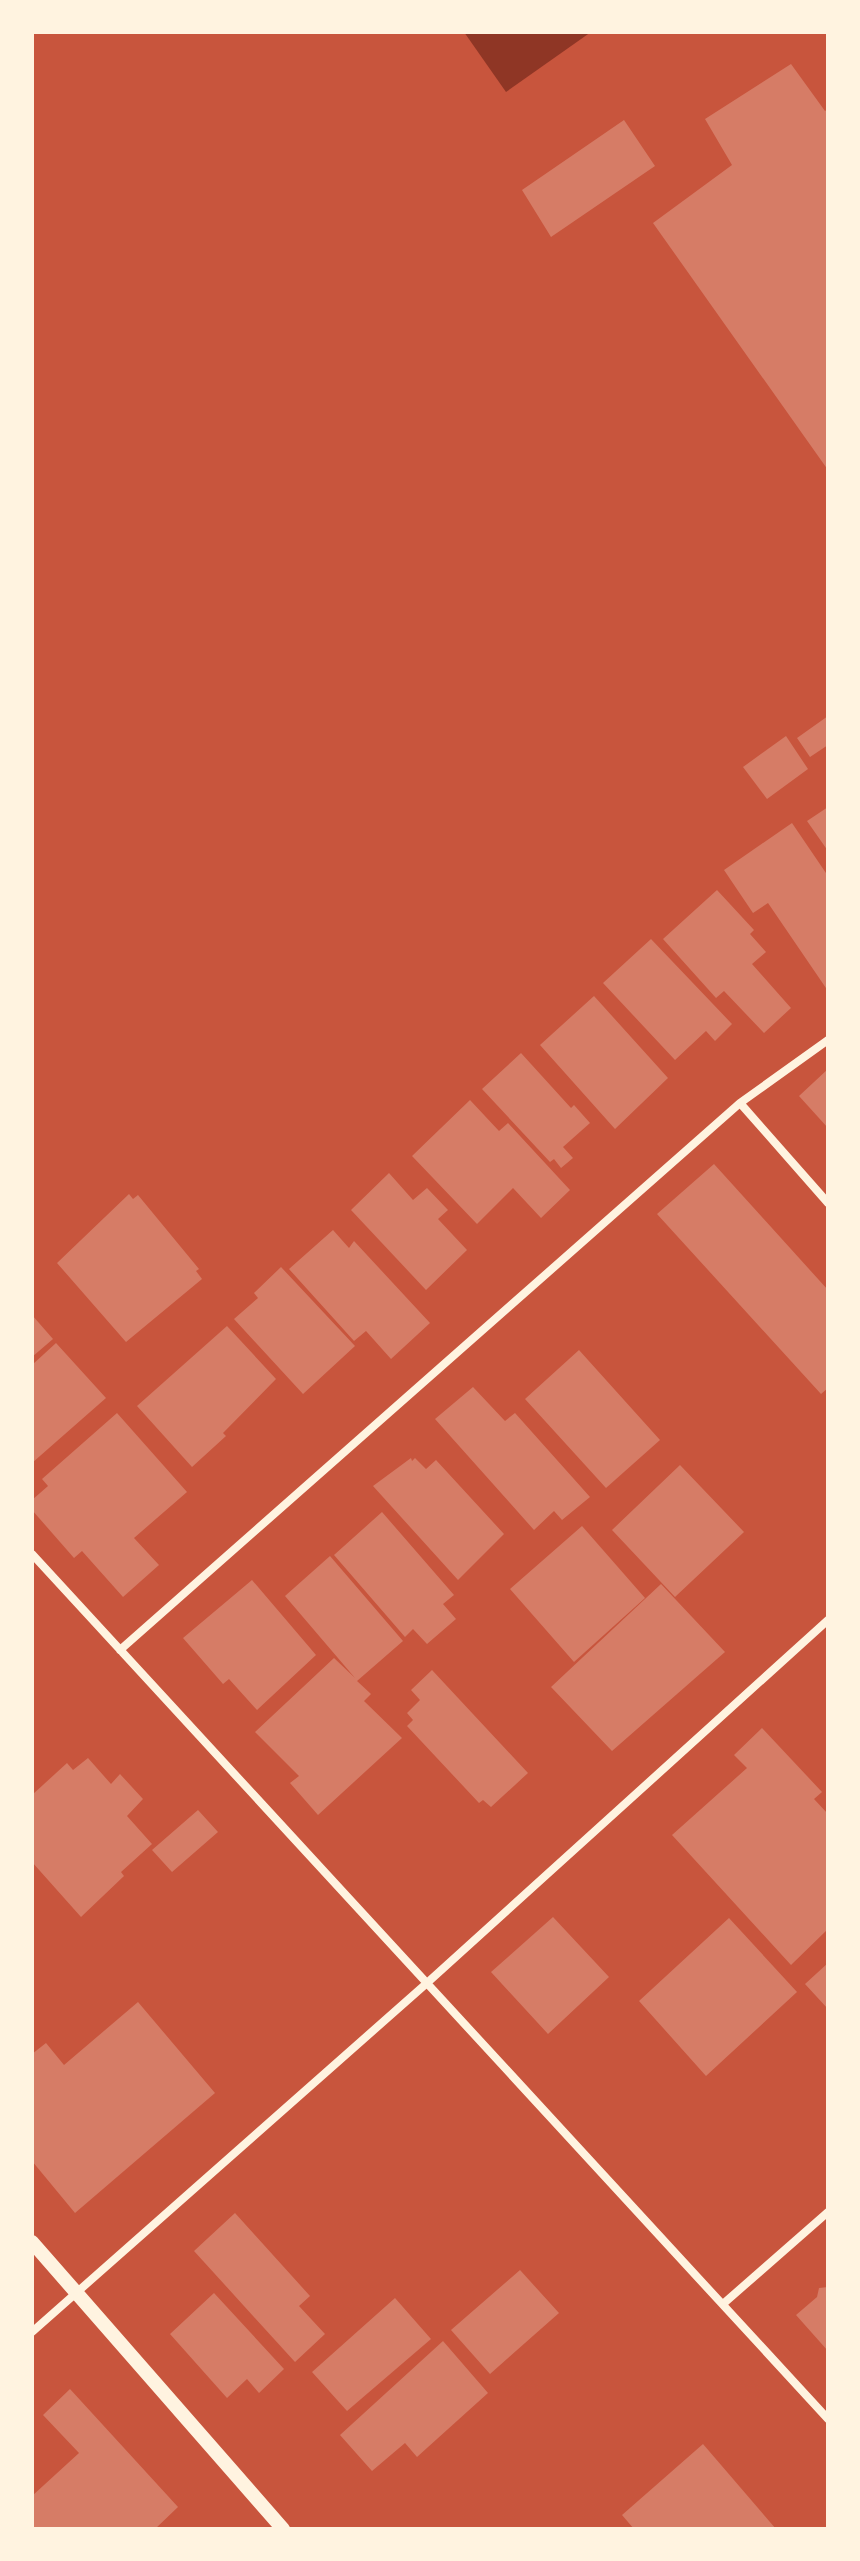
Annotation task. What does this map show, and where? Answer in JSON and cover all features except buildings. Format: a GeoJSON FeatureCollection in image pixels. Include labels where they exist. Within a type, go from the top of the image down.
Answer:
{"type":"FeatureCollection","features":[{"type":"Feature","properties":{"kind":"street"},"geometry":{"type":"LineString","coordinates":[[120,1650],[740,1103],[828,1040]]}},
{"type":"Feature","properties":{"kind":"street"},"geometry":{"type":"LineString","coordinates":[[740,1103],[828,1203]]}},
{"type":"Feature","properties":{"kind":"street"},"geometry":{"type":"LineString","coordinates":[[32,1554],[828,2419]]}},
{"type":"Feature","properties":{"kind":"street"},"geometry":{"type":"LineString","coordinates":[[32,2332],[427,1983],[828,1620]]}},
{"type":"Feature","properties":{"kind":"street"},"geometry":{"type":"LineString","coordinates":[[723,2304],[828,2212]]}},
{"type":"Feature","properties":{"kind":"street"},"geometry":{"type":"LineString","coordinates":[[32,2242],[283,2529]]}},
{"type":"Feature","properties":{"kind":"shaded area"},"geometry":{"type":"Polygon","coordinates":[[[464,32],[591,32],[506,92],[464,32]]]}}]}
